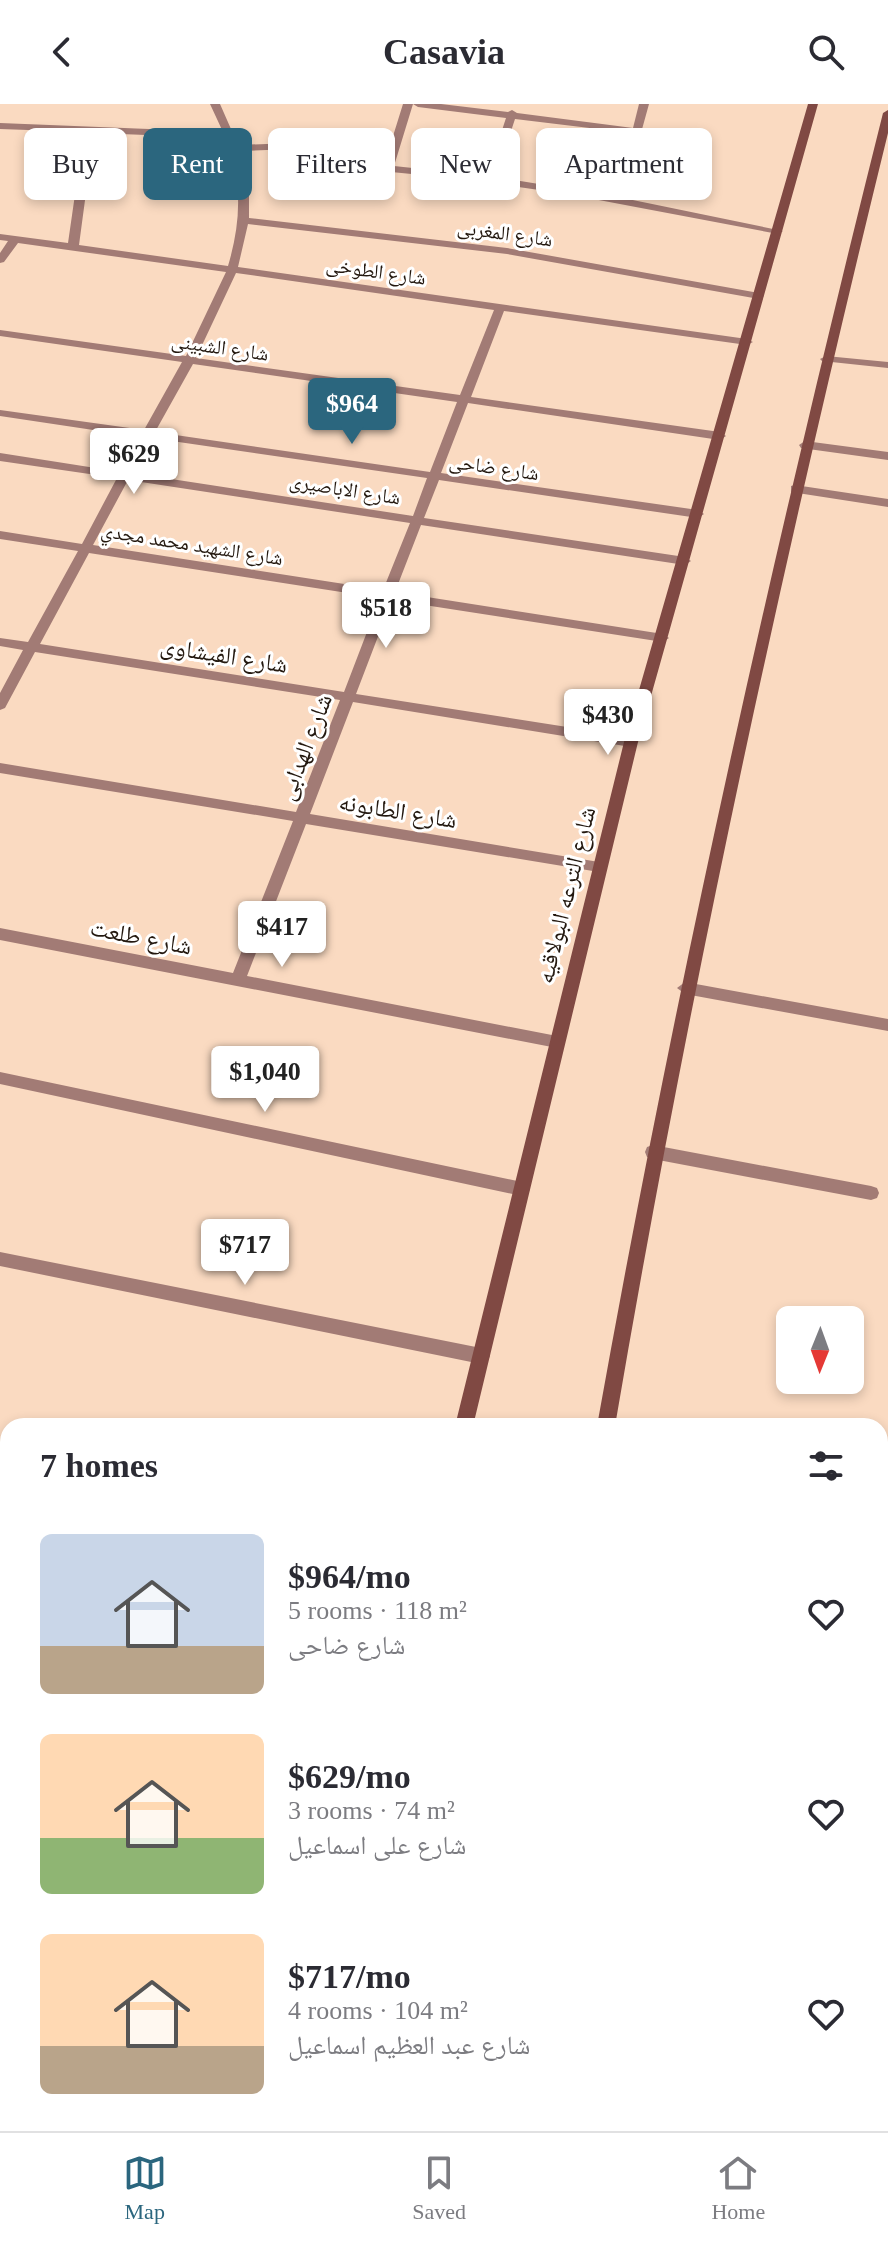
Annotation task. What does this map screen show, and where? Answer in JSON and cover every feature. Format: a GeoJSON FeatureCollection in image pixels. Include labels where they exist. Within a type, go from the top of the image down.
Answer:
{"type":"FeatureCollection","features":[{"type":"Feature","properties":{"kind":"street"},"geometry":{"type":"LineString","coordinates":[[215,104],[227,128]]}},
{"type":"Feature","properties":{"kind":"street"},"geometry":{"type":"LineString","coordinates":[[395,146],[408,104]]}},
{"type":"Feature","properties":{"kind":"street"},"geometry":{"type":"LineString","coordinates":[[418,104],[512,113],[615,128]]}},
{"type":"Feature","properties":{"kind":"street"},"geometry":{"type":"LineString","coordinates":[[637,128],[644,104]]}},
{"type":"Feature","properties":{"kind":"street","name":"شارع الترعه البولاقيه"},"geometry":{"type":"LineString","coordinates":[[466,1418],[631,742],[813,104]]}},
{"type":"Feature","properties":{"kind":"street"},"geometry":{"type":"LineString","coordinates":[[507,128],[512,113]]}},
{"type":"Feature","properties":{"kind":"street"},"geometry":{"type":"LineString","coordinates":[[607,1418],[685,988],[805,445],[888,113]]}},
{"type":"Feature","properties":{"kind":"street"},"geometry":{"type":"LineString","coordinates":[[0,126],[44,128]]}},
{"type":"Feature","properties":{"kind":"street"},"geometry":{"type":"LineString","coordinates":[[73,247],[79,200]]}},
{"type":"Feature","properties":{"kind":"street"},"geometry":{"type":"LineString","coordinates":[[0,705],[188,361],[233,270],[244,220],[245,200]]}},
{"type":"Feature","properties":{"kind":"street"},"geometry":{"type":"LineString","coordinates":[[628,200],[778,231]]}},
{"type":"Feature","properties":{"kind":"street","name":"شارع المغربى"},"geometry":{"type":"LineString","coordinates":[[244,220],[507,251],[759,296]]}},
{"type":"Feature","properties":{"kind":"street","name":"شارع الطوخى"},"geometry":{"type":"LineString","coordinates":[[0,237],[747,342]]}},
{"type":"Feature","properties":{"kind":"street"},"geometry":{"type":"LineString","coordinates":[[0,260],[15,239]]}},
{"type":"Feature","properties":{"kind":"street","name":"شارع الهدابى"},"geometry":{"type":"LineString","coordinates":[[238,980],[500,307]]}},
{"type":"Feature","properties":{"kind":"street","name":"شارع الشبينى"},"geometry":{"type":"LineString","coordinates":[[0,333],[720,436]]}},
{"type":"Feature","properties":{"kind":"street"},"geometry":{"type":"LineString","coordinates":[[826,359],[888,365]]}},
{"type":"Feature","properties":{"kind":"street","name":"شارع ضاحى"},"geometry":{"type":"LineString","coordinates":[[0,413],[698,514]]}},
{"type":"Feature","properties":{"kind":"street"},"geometry":{"type":"LineString","coordinates":[[805,445],[888,456]]}},
{"type":"Feature","properties":{"kind":"street","name":"شارع الاباصيرى"},"geometry":{"type":"LineString","coordinates":[[0,457],[685,561]]}},
{"type":"Feature","properties":{"kind":"street"},"geometry":{"type":"LineString","coordinates":[[795,489],[888,503]]}},
{"type":"Feature","properties":{"kind":"street","name":"شارع الشهيد محمد مجدي"},"geometry":{"type":"LineString","coordinates":[[0,535],[663,638]]}},
{"type":"Feature","properties":{"kind":"street","name":"شارع الفيشاوى"},"geometry":{"type":"LineString","coordinates":[[0,642],[631,742]]}},
{"type":"Feature","properties":{"kind":"street","name":"شارع الطابونه"},"geometry":{"type":"LineString","coordinates":[[0,768],[599,867]]}},
{"type":"Feature","properties":{"kind":"street","name":"شارع طلعت"},"geometry":{"type":"LineString","coordinates":[[0,934],[557,1042]]}},
{"type":"Feature","properties":{"kind":"street"},"geometry":{"type":"LineString","coordinates":[[685,988],[888,1025]]}},
{"type":"Feature","properties":{"kind":"street"},"geometry":{"type":"LineString","coordinates":[[0,1078],[522,1189]]}},
{"type":"Feature","properties":{"kind":"street"},"geometry":{"type":"LineString","coordinates":[[653,1152],[871,1193]]}},
{"type":"Feature","properties":{"kind":"street"},"geometry":{"type":"LineString","coordinates":[[0,1259],[481,1356]]}}]}
